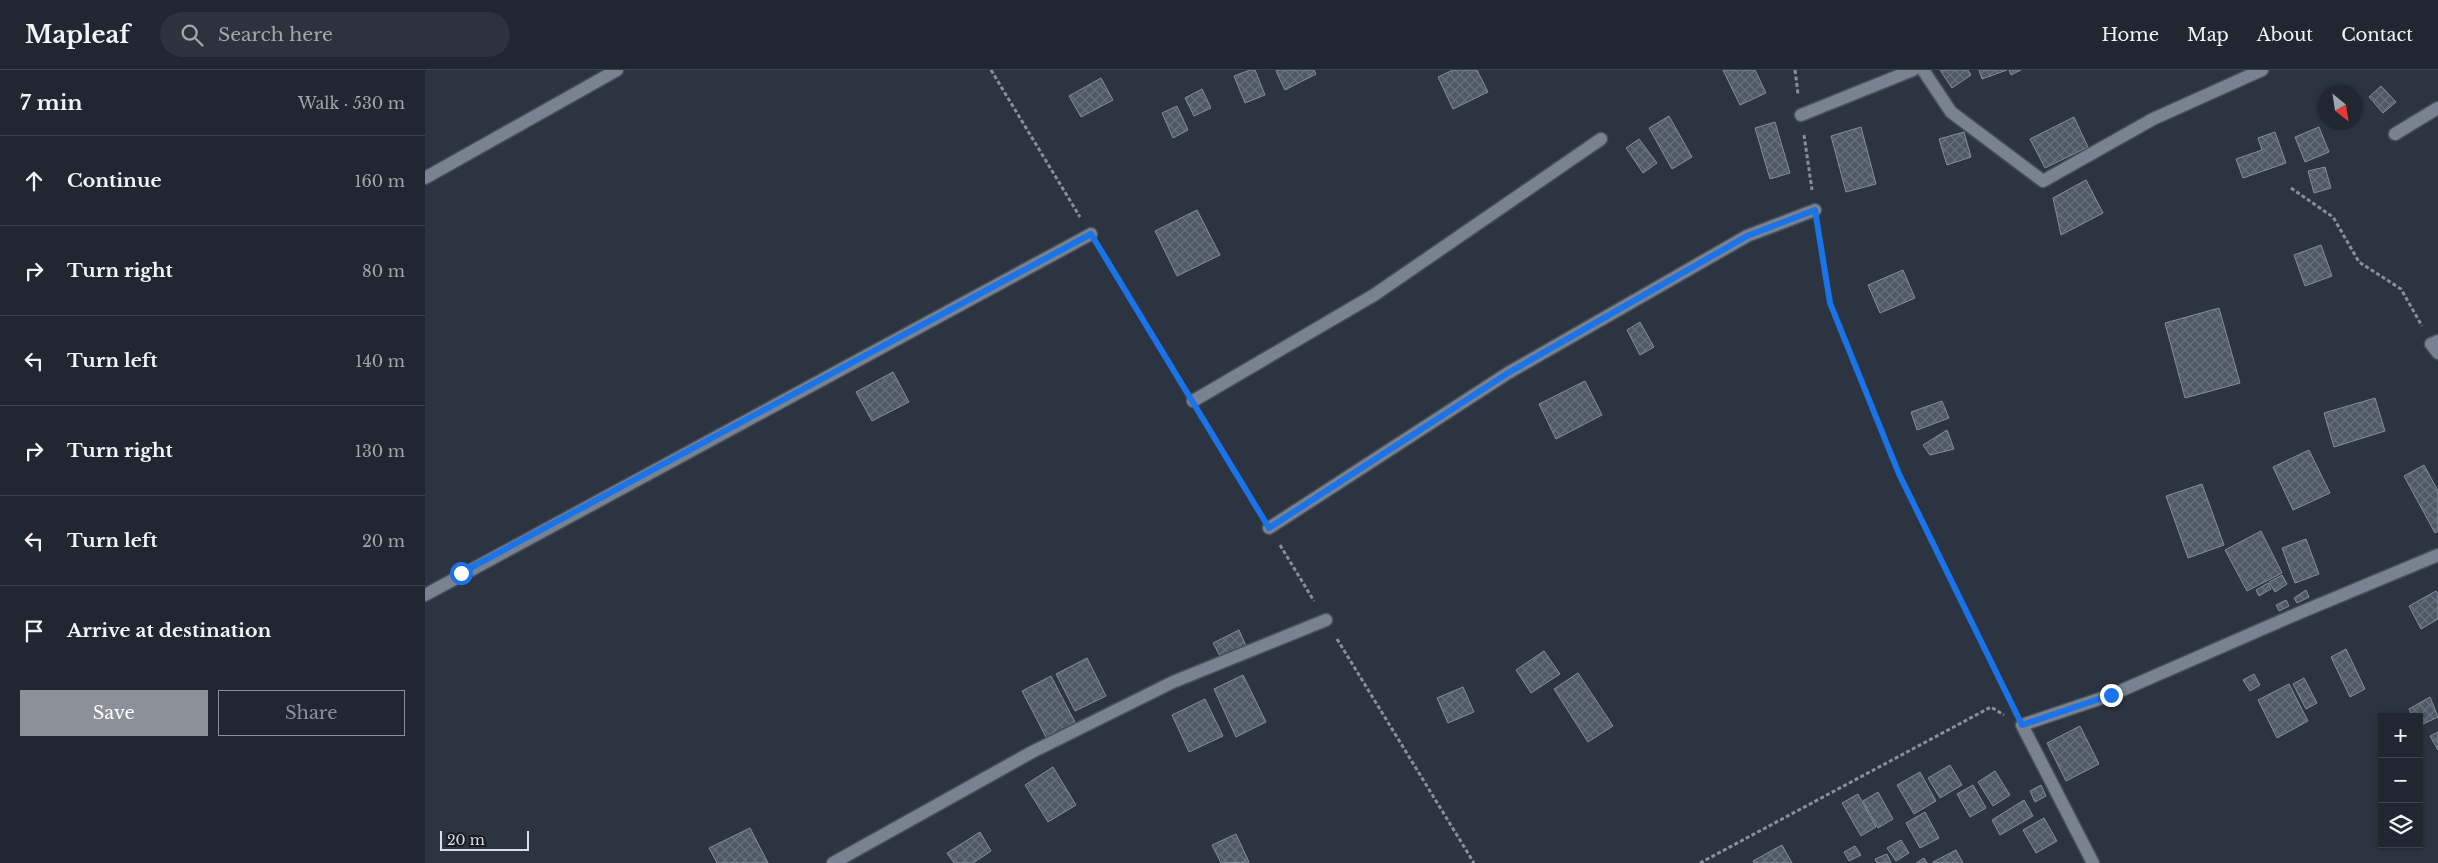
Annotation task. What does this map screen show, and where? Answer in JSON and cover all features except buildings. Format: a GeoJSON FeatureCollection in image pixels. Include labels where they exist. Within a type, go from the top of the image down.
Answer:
{"type":"FeatureCollection","features":[{"type":"Feature","properties":{"kind":"street"},"geometry":{"type":"LineString","coordinates":[[425,178],[617,70]]}},
{"type":"Feature","properties":{"kind":"street"},"geometry":{"type":"LineString","coordinates":[[1801,115],[1913,70]]}},
{"type":"Feature","properties":{"kind":"street"},"geometry":{"type":"LineString","coordinates":[[1923,70],[1951,112],[2043,181],[2153,119],[2262,70]]}},
{"type":"Feature","properties":{"kind":"street"},"geometry":{"type":"LineString","coordinates":[[2395,134],[2438,108]]}},
{"type":"Feature","properties":{"kind":"street"},"geometry":{"type":"LineString","coordinates":[[1193,401],[1374,296],[1601,139]]}},
{"type":"Feature","properties":{"kind":"street"},"geometry":{"type":"LineString","coordinates":[[1269,528],[1508,373],[1747,236],[1815,210]]}},
{"type":"Feature","properties":{"kind":"street"},"geometry":{"type":"LineString","coordinates":[[425,595],[1091,234]]}},
{"type":"Feature","properties":{"kind":"street"},"geometry":{"type":"LineString","coordinates":[[2093,863],[2022,725],[2111,695],[2438,555]]}},
{"type":"Feature","properties":{"kind":"street"},"geometry":{"type":"LineString","coordinates":[[833,863],[1032,752],[1173,682],[1326,620]]}},
{"type":"Feature","properties":{"kind":"path"},"geometry":{"type":"LineString","coordinates":[[991,70],[1474,863]]}},
{"type":"Feature","properties":{"kind":"path"},"geometry":{"type":"LineString","coordinates":[[1795,70],[1830,303],[1899,474],[2022,725]]}},
{"type":"Feature","properties":{"kind":"path"},"geometry":{"type":"LineString","coordinates":[[2291,188],[2333,218],[2359,262],[2401,289],[2436,346]]}},
{"type":"Feature","properties":{"kind":"path"},"geometry":{"type":"LineString","coordinates":[[1700,863],[1991,707],[2022,725]]}},
{"type":"Feature","properties":{"kind":"route"},"geometry":{"type":"LineString","coordinates":[[461,573],[1091,234],[1269,528],[1508,373],[1747,236],[1815,210],[1830,303],[1899,474],[2022,725],[2111,695]]}}]}
